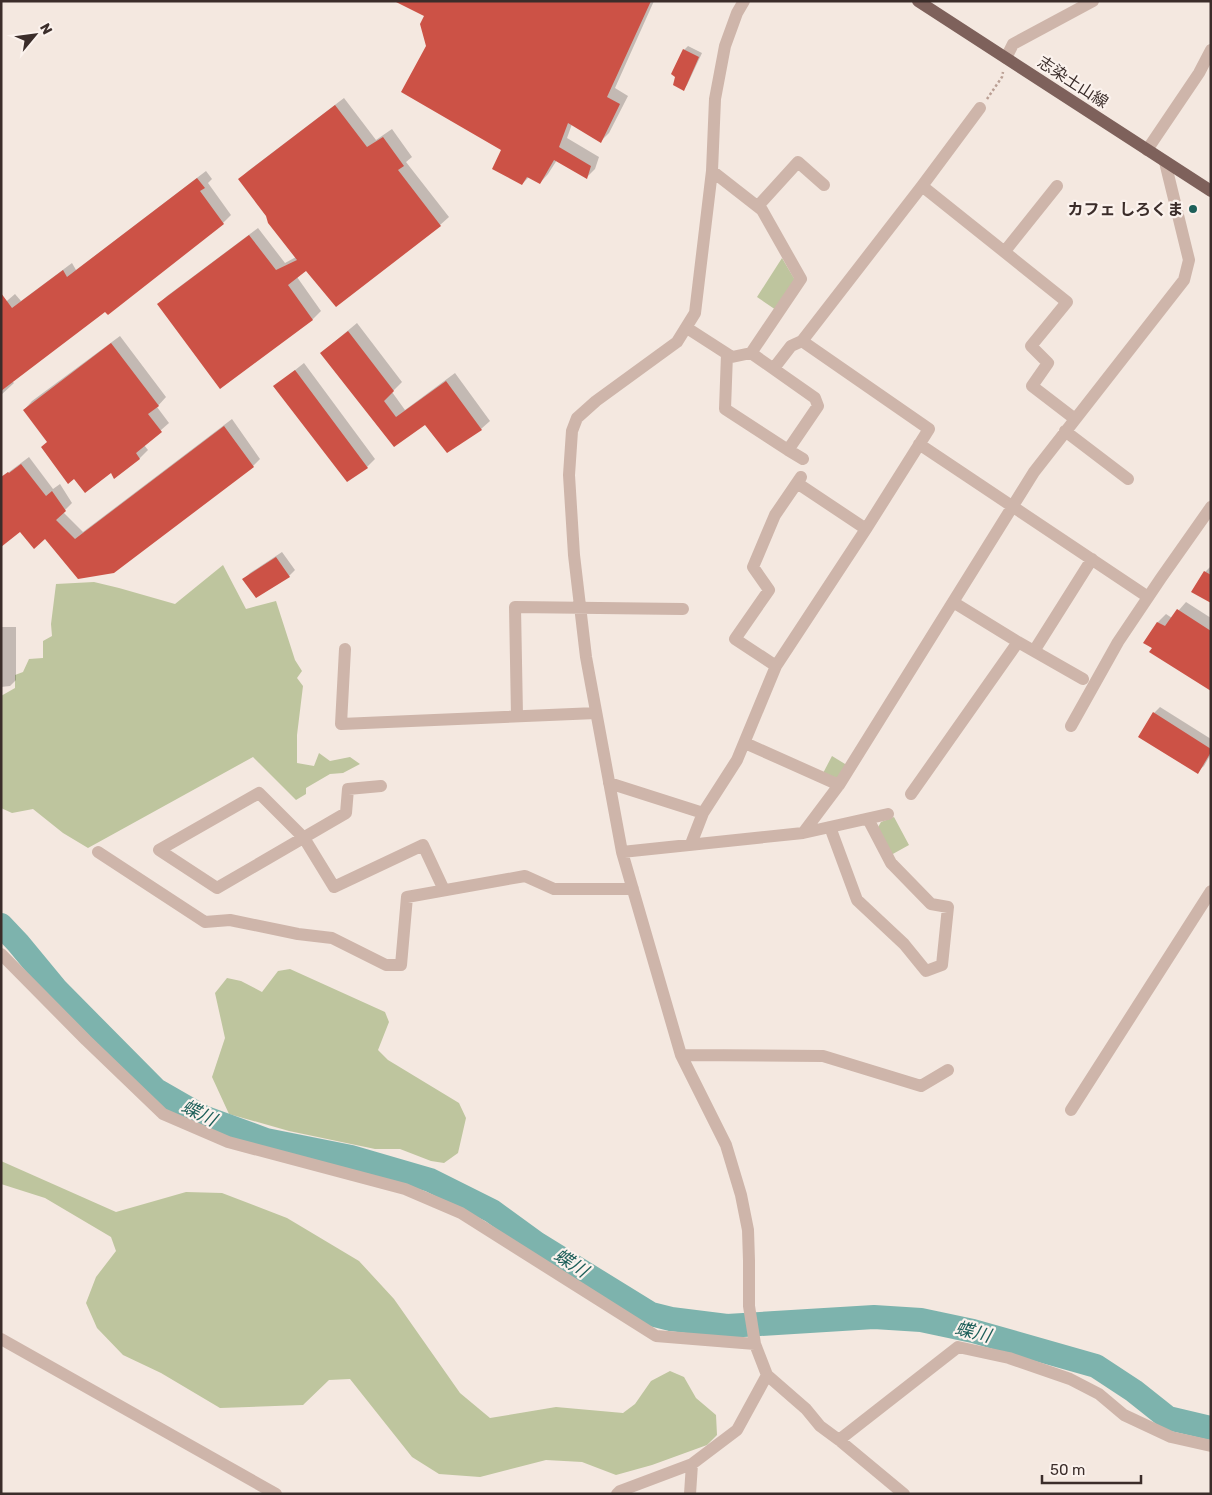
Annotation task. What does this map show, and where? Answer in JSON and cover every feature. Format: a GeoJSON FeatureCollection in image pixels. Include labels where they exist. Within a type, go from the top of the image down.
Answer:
{"type":"FeatureCollection","features":[{"type":"Feature","properties":{"kind":"main road","name":"志染土山線"},"geometry":{"type":"LineString","coordinates":[[918,1],[1211,191]]}},
{"type":"Feature","properties":{"kind":"street"},"geometry":{"type":"LineString","coordinates":[[744,1],[737,13],[725,46],[717,90],[712,171],[695,313],[677,342],[596,401],[577,418],[572,431],[568,475],[574,555],[586,657],[622,852],[680,1055],[726,1145],[741,1195],[748,1230],[749,1306],[756,1344],[768,1375],[806,1409],[820,1426],[904,1494]]}},
{"type":"Feature","properties":{"kind":"street"},"geometry":{"type":"LineString","coordinates":[[1006,58],[1013,44],[1094,1]]}},
{"type":"Feature","properties":{"kind":"street"},"geometry":{"type":"LineString","coordinates":[[1147,150],[1199,72],[1211,50]]}},
{"type":"Feature","properties":{"kind":"street"},"geometry":{"type":"LineString","coordinates":[[774,368],[791,346],[802,341],[980,108]]}},
{"type":"Feature","properties":{"kind":"street"},"geometry":{"type":"LineString","coordinates":[[758,206],[798,162],[824,185]]}},
{"type":"Feature","properties":{"kind":"street"},"geometry":{"type":"LineString","coordinates":[[803,833],[839,785],[1034,472],[1184,280],[1189,260],[1165,162]]}},
{"type":"Feature","properties":{"kind":"street"},"geometry":{"type":"LineString","coordinates":[[687,328],[732,357],[752,353],[801,279],[762,210],[712,171]]}},
{"type":"Feature","properties":{"kind":"street"},"geometry":{"type":"LineString","coordinates":[[922,186],[1067,302],[1031,346],[1048,363],[1032,386],[1075,419]]}},
{"type":"Feature","properties":{"kind":"street"},"geometry":{"type":"LineString","coordinates":[[1004,251],[1057,186]]}},
{"type":"Feature","properties":{"kind":"street"},"geometry":{"type":"LineString","coordinates":[[691,844],[703,813],[737,760],[776,666],[866,530],[929,429],[802,341]]}},
{"type":"Feature","properties":{"kind":"street"},"geometry":{"type":"LineString","coordinates":[[752,353],[815,398],[818,406],[788,450]]}},
{"type":"Feature","properties":{"kind":"street"},"geometry":{"type":"LineString","coordinates":[[727,354],[725,409],[802,459]]}},
{"type":"Feature","properties":{"kind":"street"},"geometry":{"type":"LineString","coordinates":[[1065,432],[1128,479]]}},
{"type":"Feature","properties":{"kind":"street"},"geometry":{"type":"LineString","coordinates":[[920,444],[1148,597]]}},
{"type":"Feature","properties":{"kind":"street"},"geometry":{"type":"LineString","coordinates":[[776,666],[735,640],[769,590],[753,567],[775,515],[799,480],[866,530]]}},
{"type":"Feature","properties":{"kind":"street"},"geometry":{"type":"LineString","coordinates":[[1071,726],[1118,642],[1211,507]]}},
{"type":"Feature","properties":{"kind":"street"},"geometry":{"type":"LineString","coordinates":[[1034,651],[1092,559]]}},
{"type":"Feature","properties":{"kind":"street"},"geometry":{"type":"LineString","coordinates":[[954,602],[1018,642],[1083,679]]}},
{"type":"Feature","properties":{"kind":"street"},"geometry":{"type":"LineString","coordinates":[[517,716],[515,607],[683,609]]}},
{"type":"Feature","properties":{"kind":"street"},"geometry":{"type":"LineString","coordinates":[[911,794],[1018,642]]}},
{"type":"Feature","properties":{"kind":"street"},"geometry":{"type":"LineString","coordinates":[[345,649],[341,724],[596,713]]}},
{"type":"Feature","properties":{"kind":"street"},"geometry":{"type":"LineString","coordinates":[[745,743],[839,785]]}},
{"type":"Feature","properties":{"kind":"street"},"geometry":{"type":"LineString","coordinates":[[609,783],[703,813]]}},
{"type":"Feature","properties":{"kind":"street"},"geometry":{"type":"LineString","coordinates":[[381,786],[348,789],[346,813],[304,838],[217,888],[159,850],[259,793],[304,838],[334,887],[423,845],[444,890]]}},
{"type":"Feature","properties":{"kind":"street"},"geometry":{"type":"LineString","coordinates":[[622,852],[787,836],[888,814]]}},
{"type":"Feature","properties":{"kind":"street"},"geometry":{"type":"LineString","coordinates":[[830,828],[858,900],[904,944],[926,971],[942,965],[948,908],[931,904],[891,863],[868,819]]}},
{"type":"Feature","properties":{"kind":"street"},"geometry":{"type":"LineString","coordinates":[[98,852],[205,922],[230,920],[298,934],[332,938],[386,965],[401,965],[407,896],[525,876],[554,888],[632,889]]}},
{"type":"Feature","properties":{"kind":"street"},"geometry":{"type":"LineString","coordinates":[[1071,1110],[1211,891]]}},
{"type":"Feature","properties":{"kind":"street"},"geometry":{"type":"LineString","coordinates":[[1,954],[163,1114],[228,1142],[405,1190],[461,1213],[656,1336],[756,1344]]}},
{"type":"Feature","properties":{"kind":"street"},"geometry":{"type":"LineString","coordinates":[[680,1055],[824,1056],[921,1086],[948,1070]]}},
{"type":"Feature","properties":{"kind":"street"},"geometry":{"type":"LineString","coordinates":[[1,1339],[276,1494]]}},
{"type":"Feature","properties":{"kind":"street"},"geometry":{"type":"LineString","coordinates":[[839,1440],[958,1347],[1009,1358],[1070,1379],[1099,1394],[1124,1415],[1170,1437],[1211,1446]]}},
{"type":"Feature","properties":{"kind":"street"},"geometry":{"type":"LineString","coordinates":[[616,1494],[692,1464],[737,1430],[768,1375]]}},
{"type":"Feature","properties":{"kind":"street"},"geometry":{"type":"LineString","coordinates":[[690,1494],[692,1464]]}},
{"type":"Feature","properties":{"kind":"path"},"geometry":{"type":"LineString","coordinates":[[980,108],[1002,77],[1006,58]]}},
{"type":"Feature","properties":{"kind":"green space"},"geometry":{"type":"Polygon","coordinates":[[[782,258],[795,280],[776,310],[757,297],[782,258]]]}},
{"type":"Feature","properties":{"kind":"green space"},"geometry":{"type":"Polygon","coordinates":[[[223,565],[246,609],[276,601],[295,660],[302,671],[297,678],[303,686],[297,735],[297,763],[314,766],[319,753],[330,761],[350,757],[360,764],[343,773],[330,774],[306,788],[306,794],[296,800],[253,757],[88,848],[63,833],[33,809],[12,813],[1,808],[1,696],[15,688],[15,675],[23,672],[29,659],[43,658],[43,641],[52,636],[51,624],[56,584],[94,582],[175,604],[223,565]]]}},
{"type":"Feature","properties":{"kind":"green space"},"geometry":{"type":"Polygon","coordinates":[[[832,756],[850,767],[839,785],[821,777],[832,756]]]}},
{"type":"Feature","properties":{"kind":"green space"},"geometry":{"type":"Polygon","coordinates":[[[894,817],[909,845],[891,855],[877,829],[881,822],[894,817]]]}},
{"type":"Feature","properties":{"kind":"green space"},"geometry":{"type":"Polygon","coordinates":[[[290,969],[385,1012],[389,1022],[378,1050],[388,1060],[459,1103],[466,1118],[458,1153],[444,1163],[431,1161],[400,1149],[375,1149],[289,1131],[229,1114],[212,1077],[225,1038],[215,993],[227,978],[241,981],[262,992],[278,971],[290,969]]]}},
{"type":"Feature","properties":{"kind":"green space"},"geometry":{"type":"Polygon","coordinates":[[[1,1161],[116,1212],[186,1192],[222,1193],[287,1218],[359,1261],[394,1299],[460,1393],[490,1418],[556,1407],[623,1413],[635,1404],[651,1381],[670,1371],[684,1377],[696,1398],[716,1415],[717,1435],[707,1445],[652,1465],[616,1475],[582,1462],[546,1460],[480,1477],[439,1474],[412,1457],[350,1379],[329,1380],[303,1405],[220,1408],[161,1373],[123,1355],[97,1328],[86,1303],[96,1277],[116,1251],[111,1237],[45,1198],[1,1184],[1,1161]]]}},
{"type":"Feature","properties":{"kind":"building"},"geometry":{"type":"Polygon","coordinates":[[[394,1],[651,1],[607,97],[620,104],[601,143],[568,123],[559,147],[591,166],[587,179],[554,160],[540,184],[527,177],[522,185],[492,169],[501,150],[401,92],[426,46],[420,24],[424,16],[394,1]]]}},
{"type":"Feature","properties":{"kind":"building"},"geometry":{"type":"Polygon","coordinates":[[[683,49],[699,57],[684,91],[673,85],[675,77],[671,74],[683,49]]]}},
{"type":"Feature","properties":{"kind":"building"},"geometry":{"type":"Polygon","coordinates":[[[335,105],[367,147],[383,137],[404,166],[398,170],[441,226],[336,307],[306,271],[288,285],[313,320],[220,389],[157,304],[249,235],[276,270],[297,260],[268,223],[266,216],[238,179],[335,105]]]}},
{"type":"Feature","properties":{"kind":"building"},"geometry":{"type":"Polygon","coordinates":[[[197,178],[205,188],[200,191],[224,224],[108,315],[105,312],[1,391],[1,293],[12,308],[63,270],[67,277],[197,178]]]}},
{"type":"Feature","properties":{"kind":"building"},"geometry":{"type":"Polygon","coordinates":[[[348,331],[394,391],[384,401],[396,417],[446,381],[482,430],[447,453],[425,425],[394,447],[320,353],[348,331]]]}},
{"type":"Feature","properties":{"kind":"building"},"geometry":{"type":"Polygon","coordinates":[[[111,343],[159,406],[148,414],[162,432],[136,453],[140,459],[114,479],[111,473],[85,493],[74,479],[68,484],[41,447],[47,442],[23,410],[111,343]]]}},
{"type":"Feature","properties":{"kind":"building"},"geometry":{"type":"Polygon","coordinates":[[[295,370],[368,468],[347,482],[273,386],[295,370]]]}},
{"type":"Feature","properties":{"kind":"building"},"geometry":{"type":"Polygon","coordinates":[[[224,426],[254,467],[114,573],[78,579],[45,539],[34,549],[20,532],[1,547],[1,477],[21,464],[46,496],[52,491],[66,511],[56,520],[75,539],[224,426]]]}},
{"type":"Feature","properties":{"kind":"building"},"geometry":{"type":"Polygon","coordinates":[[[276,557],[290,577],[256,598],[242,579],[276,557]]]}},
{"type":"Feature","properties":{"kind":"building"},"geometry":{"type":"Polygon","coordinates":[[[1204,571],[1211,575],[1211,603],[1191,592],[1204,571]]]}},
{"type":"Feature","properties":{"kind":"building"},"geometry":{"type":"Polygon","coordinates":[[[1177,609],[1211,631],[1211,691],[1149,652],[1152,648],[1143,643],[1157,622],[1165,626],[1177,609]]]}},
{"type":"Feature","properties":{"kind":"building"},"geometry":{"type":"Polygon","coordinates":[[[1153,712],[1211,749],[1198,774],[1138,737],[1153,712]]]}},
{"type":"Feature","properties":{"kind":"waterway","name":"蝶川"},"geometry":{"type":"LineString","coordinates":[[1,925],[56,989],[156,1090],[203,1117],[266,1140],[351,1157],[430,1180],[492,1211],[536,1243],[651,1314],[671,1319],[727,1326],[874,1317],[921,1320],[973,1331],[1096,1366],[1134,1391],[1168,1418],[1211,1428]]}},
{"type":"Feature","properties":{"kind":"place","name":"カフェ しろくま"},"geometry":{"type":"Point","coordinates":[1193,209]}}]}
